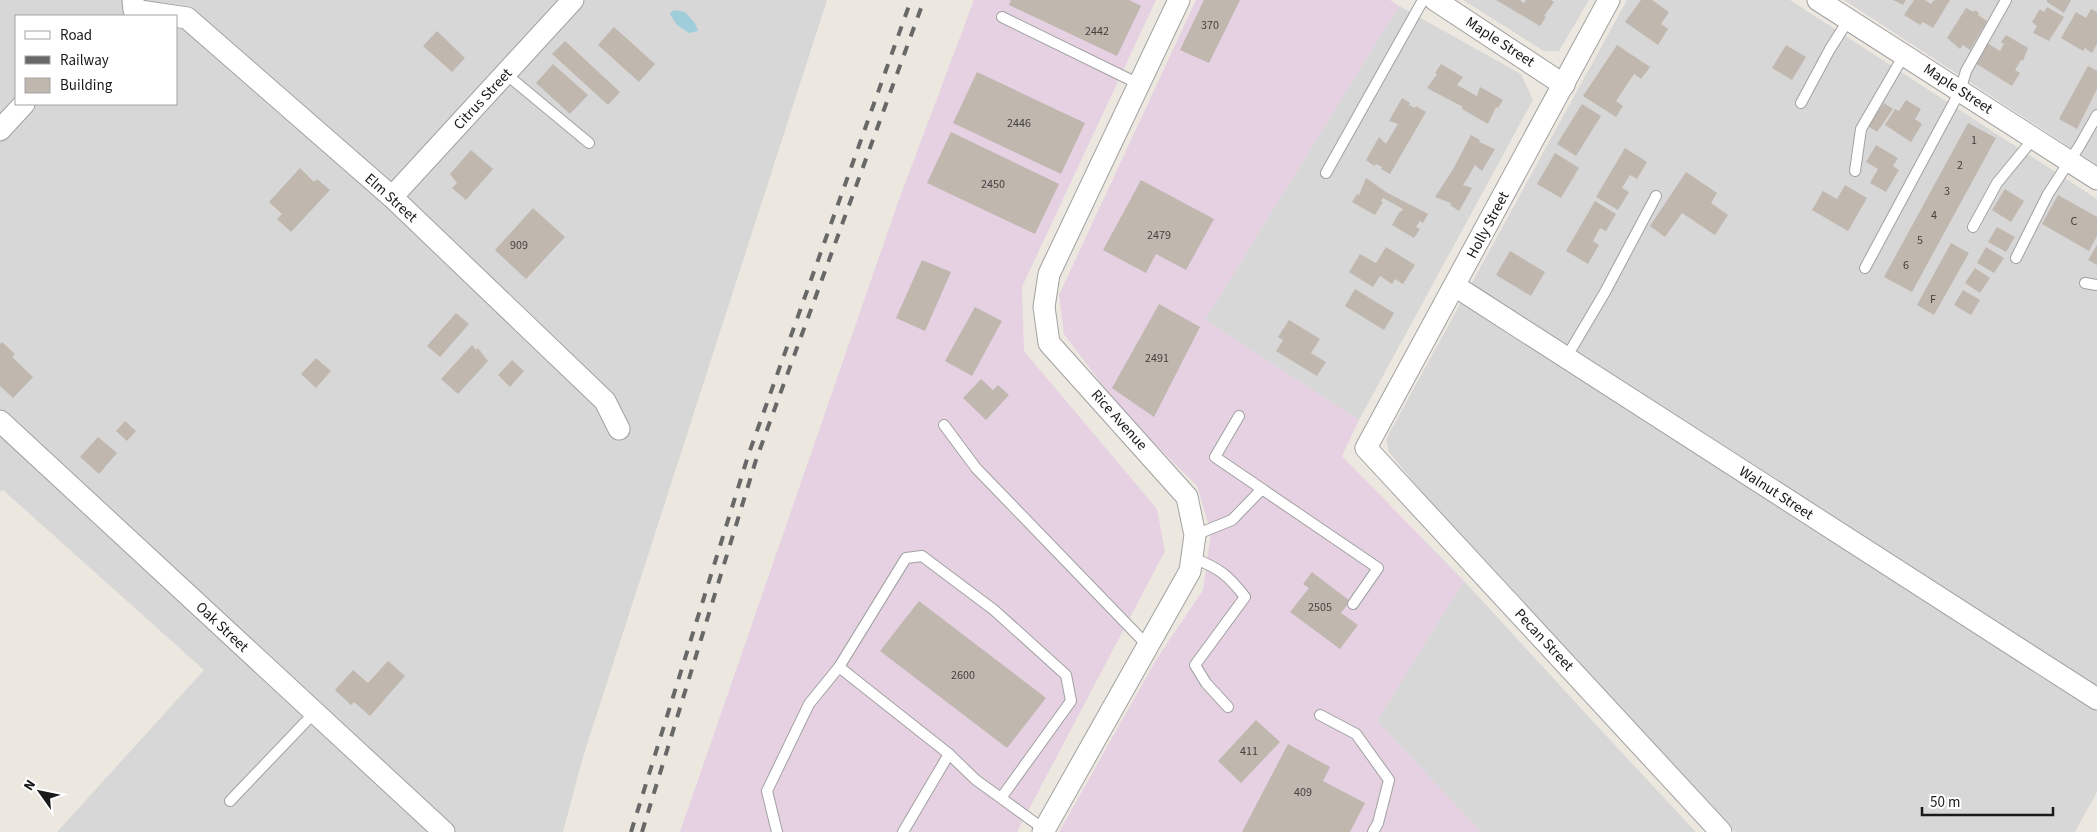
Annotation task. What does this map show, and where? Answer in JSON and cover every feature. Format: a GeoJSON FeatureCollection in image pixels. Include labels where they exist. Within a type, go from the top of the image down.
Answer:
{"type":"FeatureCollection","features":[{"type":"Feature","properties":{"kind":"street","name":"Citrus Street"},"geometry":{"type":"LineString","coordinates":[[392,197],[573,0]]}},
{"type":"Feature","properties":{"kind":"street","name":"Rice Avenue"},"geometry":{"type":"LineString","coordinates":[[1044,831],[1190,571],[1193,558],[1195,535],[1187,497],[1049,342],[1044,307],[1048,274],[1179,0]]}},
{"type":"Feature","properties":{"kind":"street","name":"Maple Street"},"geometry":{"type":"LineString","coordinates":[[1435,0],[1564,85]]}},
{"type":"Feature","properties":{"kind":"street","name":"Holly Street"},"geometry":{"type":"LineString","coordinates":[[1366,448],[1609,0]]}},
{"type":"Feature","properties":{"kind":"street","name":"Maple Street"},"geometry":{"type":"LineString","coordinates":[[1818,0],[2097,179]]}},
{"type":"Feature","properties":{"kind":"street","name":"Elm Street"},"geometry":{"type":"LineString","coordinates":[[129,9],[168,15]]}},
{"type":"Feature","properties":{"kind":"street","name":"Elm Street"},"geometry":{"type":"LineString","coordinates":[[178,17],[187,18],[392,197],[604,401],[619,429]]}},
{"type":"Feature","properties":{"kind":"street"},"geometry":{"type":"LineString","coordinates":[[0,130],[23,105]]}},
{"type":"Feature","properties":{"kind":"street","name":"Walnut Street"},"geometry":{"type":"LineString","coordinates":[[1455,286],[2097,699]]}},
{"type":"Feature","properties":{"kind":"street","name":"Oak Street"},"geometry":{"type":"LineString","coordinates":[[0,422],[444,832]]}},
{"type":"Feature","properties":{"kind":"street","name":"Pecan Street"},"geometry":{"type":"LineString","coordinates":[[1366,448],[1722,832]]}},
{"type":"Feature","properties":{"kind":"lane"},"geometry":{"type":"LineString","coordinates":[[1326,173],[1423,0]]}},
{"type":"Feature","properties":{"kind":"lane"},"geometry":{"type":"LineString","coordinates":[[1865,268],[1960,91],[1966,71],[2006,0]]}},
{"type":"Feature","properties":{"kind":"lane"},"geometry":{"type":"LineString","coordinates":[[1002,17],[1139,84]]}},
{"type":"Feature","properties":{"kind":"lane"},"geometry":{"type":"LineString","coordinates":[[1800,103],[1848,19]]}},
{"type":"Feature","properties":{"kind":"lane"},"geometry":{"type":"LineString","coordinates":[[1855,171],[1860,129],[1904,55]]}},
{"type":"Feature","properties":{"kind":"lane"},"geometry":{"type":"LineString","coordinates":[[506,74],[589,143]]}},
{"type":"Feature","properties":{"kind":"lane"},"geometry":{"type":"LineString","coordinates":[[2016,258],[2048,194],[2097,115]]}},
{"type":"Feature","properties":{"kind":"lane"},"geometry":{"type":"LineString","coordinates":[[1973,227],[1997,183],[2034,138]]}},
{"type":"Feature","properties":{"kind":"lane"},"geometry":{"type":"LineString","coordinates":[[1566,358],[1606,292],[1656,196]]}},
{"type":"Feature","properties":{"kind":"lane"},"geometry":{"type":"LineString","coordinates":[[2085,283],[2097,285]]}},
{"type":"Feature","properties":{"kind":"lane"},"geometry":{"type":"LineString","coordinates":[[1239,416],[1215,457],[1378,568],[1353,604]]}},
{"type":"Feature","properties":{"kind":"lane"},"geometry":{"type":"LineString","coordinates":[[944,425],[976,468],[1148,646]]}},
{"type":"Feature","properties":{"kind":"lane"},"geometry":{"type":"LineString","coordinates":[[1195,535],[1232,520],[1262,489]]}},
{"type":"Feature","properties":{"kind":"lane"},"geometry":{"type":"LineString","coordinates":[[778,832],[766,790],[809,704],[839,667],[906,558],[922,556],[994,610],[1066,675],[1071,701],[1001,798]]}},
{"type":"Feature","properties":{"kind":"lane"},"geometry":{"type":"LineString","coordinates":[[1193,558],[1210,564],[1228,576],[1245,597],[1194,665],[1206,683],[1228,707]]}},
{"type":"Feature","properties":{"kind":"lane"},"geometry":{"type":"LineString","coordinates":[[839,667],[949,754],[976,780],[1044,831]]}},
{"type":"Feature","properties":{"kind":"lane"},"geometry":{"type":"LineString","coordinates":[[230,801],[315,712]]}},
{"type":"Feature","properties":{"kind":"lane"},"geometry":{"type":"LineString","coordinates":[[1320,715],[1356,734],[1389,780],[1378,823],[1372,832]]}},
{"type":"Feature","properties":{"kind":"lane"},"geometry":{"type":"LineString","coordinates":[[903,832],[949,754]]}},
{"type":"Feature","properties":{"kind":"shaded area"},"geometry":{"type":"Polygon","coordinates":[[[0,0],[827,0],[583,757],[563,832],[57,832],[204,670],[3,490],[0,492],[0,0]]]}},
{"type":"Feature","properties":{"kind":"shaded area"},"geometry":{"type":"Polygon","coordinates":[[[974,0],[1156,0],[1022,287],[1024,351],[1157,509],[1165,551],[1017,832],[680,832],[897,205],[974,0]]]}},
{"type":"Feature","properties":{"kind":"shaded area"},"geometry":{"type":"Polygon","coordinates":[[[1196,0],[1390,0],[1399,6],[1205,320],[1359,420],[1342,456],[1464,581],[1377,721],[1481,832],[1059,832],[1156,660],[1203,590],[1211,532],[1197,486],[1122,411],[1064,334],[1059,295],[1196,0]]]}},
{"type":"Feature","properties":{"kind":"shaded area"},"geometry":{"type":"Polygon","coordinates":[[[1463,0],[1589,0],[1559,51],[1544,51],[1463,0]]]}},
{"type":"Feature","properties":{"kind":"shaded area"},"geometry":{"type":"Polygon","coordinates":[[[1627,0],[1790,0],[2097,199],[2097,792],[2075,832],[1735,832],[1431,504],[1389,452],[1386,439],[1627,0]]]}},
{"type":"Feature","properties":{"kind":"shaded area"},"geometry":{"type":"Polygon","coordinates":[[[1844,0],[2097,0],[2097,165],[1844,0]]]}},
{"type":"Feature","properties":{"kind":"shaded area"},"geometry":{"type":"Polygon","coordinates":[[[1399,6],[1521,74],[1533,100],[1359,420],[1205,320],[1399,6]]]}},
{"type":"Feature","properties":{"kind":"shaded area"},"geometry":{"type":"Polygon","coordinates":[[[1464,581],[1696,832],[1481,832],[1377,721],[1464,581]]]}},
{"type":"Feature","properties":{"kind":"water"},"geometry":{"type":"Polygon","coordinates":[[[674,10],[685,12],[695,23],[698,31],[689,33],[677,25],[670,13],[674,10]]]}},
{"type":"Feature","properties":{"kind":"building"},"geometry":{"type":"Polygon","coordinates":[[[1011,0],[1129,0],[1141,6],[1117,56],[1009,5],[1011,0]]]}},
{"type":"Feature","properties":{"kind":"building"},"geometry":{"type":"Polygon","coordinates":[[[1204,0],[1240,0],[1209,63],[1180,50],[1204,0]]]}},
{"type":"Feature","properties":{"kind":"building"},"geometry":{"type":"Polygon","coordinates":[[[1496,0],[1520,0],[1524,3],[1526,0],[1551,0],[1554,2],[1544,16],[1546,17],[1540,26],[1496,0]]]}},
{"type":"Feature","properties":{"kind":"building"},"geometry":{"type":"Polygon","coordinates":[[[1641,0],[1652,0],[1669,12],[1661,24],[1668,29],[1658,45],[1625,22],[1641,0]]]}},
{"type":"Feature","properties":{"kind":"building"},"geometry":{"type":"Polygon","coordinates":[[[1893,0],[1906,0],[1903,5],[1893,0]]]}},
{"type":"Feature","properties":{"kind":"building"},"geometry":{"type":"Polygon","coordinates":[[[1914,0],[1925,0],[1931,4],[1934,0],[1950,0],[1933,28],[1923,22],[1920,25],[1904,15],[1914,0]]]}},
{"type":"Feature","properties":{"kind":"building"},"geometry":{"type":"Polygon","coordinates":[[[2047,0],[2071,0],[2064,13],[2047,2],[2047,0]]]}},
{"type":"Feature","properties":{"kind":"building"},"geometry":{"type":"Polygon","coordinates":[[[2047,7],[2064,17],[2049,41],[2033,33],[2037,26],[2032,22],[2040,9],[2044,12],[2047,7]]]}},
{"type":"Feature","properties":{"kind":"building"},"geometry":{"type":"Polygon","coordinates":[[[1966,8],[1974,12],[1975,10],[1979,13],[1978,15],[1987,21],[1970,50],[1963,45],[1960,49],[1947,38],[1966,8]]]}},
{"type":"Feature","properties":{"kind":"building"},"geometry":{"type":"Polygon","coordinates":[[[2091,9],[2097,12],[2097,44],[2092,53],[2085,48],[2083,51],[2061,38],[2076,12],[2086,18],[2091,9]]]}},
{"type":"Feature","properties":{"kind":"building"},"geometry":{"type":"Polygon","coordinates":[[[614,27],[655,64],[639,82],[598,45],[614,27]]]}},
{"type":"Feature","properties":{"kind":"building"},"geometry":{"type":"Polygon","coordinates":[[[437,31],[465,58],[452,72],[423,46],[437,31]]]}},
{"type":"Feature","properties":{"kind":"building"},"geometry":{"type":"Polygon","coordinates":[[[2006,35],[2028,48],[2023,61],[2021,60],[2015,70],[2020,73],[2012,86],[1975,63],[1987,43],[2000,51],[2004,44],[2001,42],[2006,35]]]}},
{"type":"Feature","properties":{"kind":"building"},"geometry":{"type":"Polygon","coordinates":[[[565,41],[620,92],[608,105],[552,54],[565,41]]]}},
{"type":"Feature","properties":{"kind":"building"},"geometry":{"type":"Polygon","coordinates":[[[1617,45],[1650,67],[1641,79],[1634,74],[1616,101],[1623,106],[1616,117],[1583,96],[1617,45]]]}},
{"type":"Feature","properties":{"kind":"building"},"geometry":{"type":"Polygon","coordinates":[[[1786,45],[1806,57],[1792,80],[1772,68],[1786,45]]]}},
{"type":"Feature","properties":{"kind":"building"},"geometry":{"type":"Polygon","coordinates":[[[553,64],[588,95],[570,114],[536,83],[553,64]]]}},
{"type":"Feature","properties":{"kind":"building"},"geometry":{"type":"Polygon","coordinates":[[[1441,64],[1463,77],[1457,85],[1477,96],[1480,87],[1503,100],[1498,108],[1496,107],[1488,124],[1462,109],[1463,107],[1427,88],[1437,74],[1435,73],[1441,64]]]}},
{"type":"Feature","properties":{"kind":"building"},"geometry":{"type":"Polygon","coordinates":[[[2088,66],[2097,71],[2097,89],[2077,129],[2059,119],[2088,66]]]}},
{"type":"Feature","properties":{"kind":"building"},"geometry":{"type":"Polygon","coordinates":[[[977,72],[1085,123],[1061,174],[953,123],[977,72]]]}},
{"type":"Feature","properties":{"kind":"building"},"geometry":{"type":"Polygon","coordinates":[[[1402,98],[1410,103],[1409,105],[1415,108],[1416,106],[1426,112],[1390,174],[1381,169],[1382,167],[1376,164],[1374,166],[1366,160],[1379,137],[1386,144],[1398,124],[1389,121],[1402,98]]]}},
{"type":"Feature","properties":{"kind":"building"},"geometry":{"type":"Polygon","coordinates":[[[1906,100],[1921,109],[1915,119],[1922,124],[1911,142],[1885,125],[1895,109],[1899,111],[1906,100]]]}},
{"type":"Feature","properties":{"kind":"building"},"geometry":{"type":"Polygon","coordinates":[[[1884,103],[1893,109],[1877,132],[1868,126],[1884,103]]]}},
{"type":"Feature","properties":{"kind":"building"},"geometry":{"type":"Polygon","coordinates":[[[1582,104],[1601,116],[1576,156],[1557,144],[1582,104]]]}},
{"type":"Feature","properties":{"kind":"building"},"geometry":{"type":"Polygon","coordinates":[[[1968,123],[1996,138],[1912,292],[1884,277],[1968,123]]]}},
{"type":"Feature","properties":{"kind":"building"},"geometry":{"type":"Polygon","coordinates":[[[951,132],[1059,184],[1035,234],[927,183],[951,132]]]}},
{"type":"Feature","properties":{"kind":"building"},"geometry":{"type":"Polygon","coordinates":[[[1471,135],[1480,140],[1479,142],[1495,149],[1482,171],[1475,165],[1463,185],[1472,188],[1459,211],[1450,205],[1451,203],[1435,197],[1452,171],[1471,135]]]}},
{"type":"Feature","properties":{"kind":"building"},"geometry":{"type":"Polygon","coordinates":[[[1876,145],[1898,158],[1893,166],[1899,170],[1886,192],[1870,183],[1878,169],[1866,162],[1876,145]]]}},
{"type":"Feature","properties":{"kind":"building"},"geometry":{"type":"Polygon","coordinates":[[[1625,148],[1647,162],[1637,179],[1630,175],[1622,188],[1629,192],[1618,210],[1596,197],[1625,148]]]}},
{"type":"Feature","properties":{"kind":"building"},"geometry":{"type":"Polygon","coordinates":[[[471,150],[493,169],[466,200],[452,188],[457,183],[450,174],[471,150]]]}},
{"type":"Feature","properties":{"kind":"building"},"geometry":{"type":"Polygon","coordinates":[[[1555,153],[1579,168],[1561,198],[1537,184],[1555,153]]]}},
{"type":"Feature","properties":{"kind":"building"},"geometry":{"type":"Polygon","coordinates":[[[300,168],[314,182],[317,179],[330,190],[291,232],[277,219],[282,214],[269,202],[300,168]]]}},
{"type":"Feature","properties":{"kind":"building"},"geometry":{"type":"Polygon","coordinates":[[[1686,172],[1717,193],[1711,203],[1728,215],[1715,235],[1682,213],[1665,237],[1650,226],[1686,172]]]}},
{"type":"Feature","properties":{"kind":"building"},"geometry":{"type":"Polygon","coordinates":[[[1366,178],[1386,192],[1428,214],[1423,223],[1420,221],[1416,227],[1420,229],[1414,238],[1392,225],[1403,209],[1383,198],[1381,201],[1383,202],[1375,215],[1352,202],[1357,194],[1359,195],[1366,178]]]}},
{"type":"Feature","properties":{"kind":"building"},"geometry":{"type":"Polygon","coordinates":[[[1141,180],[1214,219],[1186,270],[1156,254],[1146,273],[1103,250],[1141,180]]]}},
{"type":"Feature","properties":{"kind":"building"},"geometry":{"type":"Polygon","coordinates":[[[1845,185],[1867,198],[1848,231],[1812,210],[1823,191],[1837,199],[1845,185]]]}},
{"type":"Feature","properties":{"kind":"building"},"geometry":{"type":"Polygon","coordinates":[[[2005,189],[2024,201],[2011,222],[1992,210],[2005,189]]]}},
{"type":"Feature","properties":{"kind":"building"},"geometry":{"type":"Polygon","coordinates":[[[2058,195],[2097,217],[2097,236],[2089,251],[2042,224],[2058,195]]]}},
{"type":"Feature","properties":{"kind":"building"},"geometry":{"type":"Polygon","coordinates":[[[1595,201],[1616,214],[1606,231],[1600,228],[1593,241],[1599,245],[1588,264],[1566,251],[1595,201]]]}},
{"type":"Feature","properties":{"kind":"building"},"geometry":{"type":"Polygon","coordinates":[[[533,208],[565,237],[526,279],[495,250],[533,208]]]}},
{"type":"Feature","properties":{"kind":"building"},"geometry":{"type":"Polygon","coordinates":[[[1997,227],[2015,237],[2006,252],[1988,242],[1997,227]]]}},
{"type":"Feature","properties":{"kind":"building"},"geometry":{"type":"Polygon","coordinates":[[[1951,243],[1969,253],[1934,315],[1917,305],[1951,243]]]}},
{"type":"Feature","properties":{"kind":"building"},"geometry":{"type":"Polygon","coordinates":[[[2097,245],[2097,265],[2088,260],[2097,245]]]}},
{"type":"Feature","properties":{"kind":"building"},"geometry":{"type":"Polygon","coordinates":[[[1386,247],[1415,265],[1403,284],[1395,279],[1392,284],[1380,276],[1373,287],[1349,272],[1360,254],[1376,263],[1386,247]]]}},
{"type":"Feature","properties":{"kind":"building"},"geometry":{"type":"Polygon","coordinates":[[[1986,247],[2004,258],[1994,273],[1977,263],[1986,247]]]}},
{"type":"Feature","properties":{"kind":"building"},"geometry":{"type":"Polygon","coordinates":[[[1510,251],[1545,272],[1531,296],[1496,275],[1510,251]]]}},
{"type":"Feature","properties":{"kind":"building"},"geometry":{"type":"Polygon","coordinates":[[[922,260],[951,272],[925,331],[896,318],[922,260]]]}},
{"type":"Feature","properties":{"kind":"building"},"geometry":{"type":"Polygon","coordinates":[[[1975,268],[1990,278],[1980,293],[1965,283],[1975,268]]]}},
{"type":"Feature","properties":{"kind":"building"},"geometry":{"type":"Polygon","coordinates":[[[1355,289],[1394,313],[1384,330],[1345,306],[1355,289]]]}},
{"type":"Feature","properties":{"kind":"building"},"geometry":{"type":"Polygon","coordinates":[[[1963,290],[1980,300],[1971,315],[1954,305],[1963,290]]]}},
{"type":"Feature","properties":{"kind":"building"},"geometry":{"type":"Polygon","coordinates":[[[1159,304],[1200,327],[1154,417],[1112,388],[1159,304]]]}},
{"type":"Feature","properties":{"kind":"building"},"geometry":{"type":"Polygon","coordinates":[[[975,307],[1002,321],[972,376],[945,361],[975,307]]]}},
{"type":"Feature","properties":{"kind":"building"},"geometry":{"type":"Polygon","coordinates":[[[456,313],[469,324],[440,357],[427,346],[456,313]]]}},
{"type":"Feature","properties":{"kind":"building"},"geometry":{"type":"Polygon","coordinates":[[[1289,320],[1320,339],[1311,353],[1326,362],[1317,376],[1276,351],[1283,340],[1278,337],[1289,320]]]}},
{"type":"Feature","properties":{"kind":"building"},"geometry":{"type":"Polygon","coordinates":[[[2,342],[15,354],[12,357],[33,377],[13,398],[0,386],[0,344],[2,342]]]}},
{"type":"Feature","properties":{"kind":"building"},"geometry":{"type":"Polygon","coordinates":[[[472,345],[476,350],[478,348],[488,361],[458,394],[441,379],[472,345]]]}},
{"type":"Feature","properties":{"kind":"building"},"geometry":{"type":"Polygon","coordinates":[[[316,358],[331,371],[316,388],[301,374],[316,358]]]}},
{"type":"Feature","properties":{"kind":"building"},"geometry":{"type":"Polygon","coordinates":[[[512,360],[524,371],[510,387],[498,375],[512,360]]]}},
{"type":"Feature","properties":{"kind":"building"},"geometry":{"type":"Polygon","coordinates":[[[981,379],[993,390],[998,385],[1009,395],[986,420],[963,398],[981,379]]]}},
{"type":"Feature","properties":{"kind":"building"},"geometry":{"type":"Polygon","coordinates":[[[125,421],[136,431],[127,441],[116,431],[125,421]]]}},
{"type":"Feature","properties":{"kind":"building"},"geometry":{"type":"Polygon","coordinates":[[[98,437],[117,453],[99,474],[80,457],[98,437]]]}},
{"type":"Feature","properties":{"kind":"building"},"geometry":{"type":"Polygon","coordinates":[[[1312,572],[1350,601],[1341,613],[1358,625],[1340,649],[1290,612],[1309,588],[1303,584],[1312,572]]]}},
{"type":"Feature","properties":{"kind":"building"},"geometry":{"type":"Polygon","coordinates":[[[919,601],[1046,698],[1007,748],[880,651],[919,601]]]}},
{"type":"Feature","properties":{"kind":"building"},"geometry":{"type":"Polygon","coordinates":[[[388,661],[405,676],[370,716],[354,702],[351,705],[335,690],[353,670],[368,683],[388,661]]]}},
{"type":"Feature","properties":{"kind":"building"},"geometry":{"type":"Polygon","coordinates":[[[1256,720],[1280,742],[1241,783],[1218,761],[1256,720]]]}},
{"type":"Feature","properties":{"kind":"building"},"geometry":{"type":"Polygon","coordinates":[[[1288,744],[1330,767],[1323,781],[1365,803],[1350,832],[1242,832],[1288,744]]]}},
{"type":"Feature","properties":{"kind":"railway"},"geometry":{"type":"LineString","coordinates":[[631,832],[748,456],[911,0]]}},
{"type":"Feature","properties":{"kind":"railway"},"geometry":{"type":"LineString","coordinates":[[642,832],[756,460],[924,0]]}}]}
